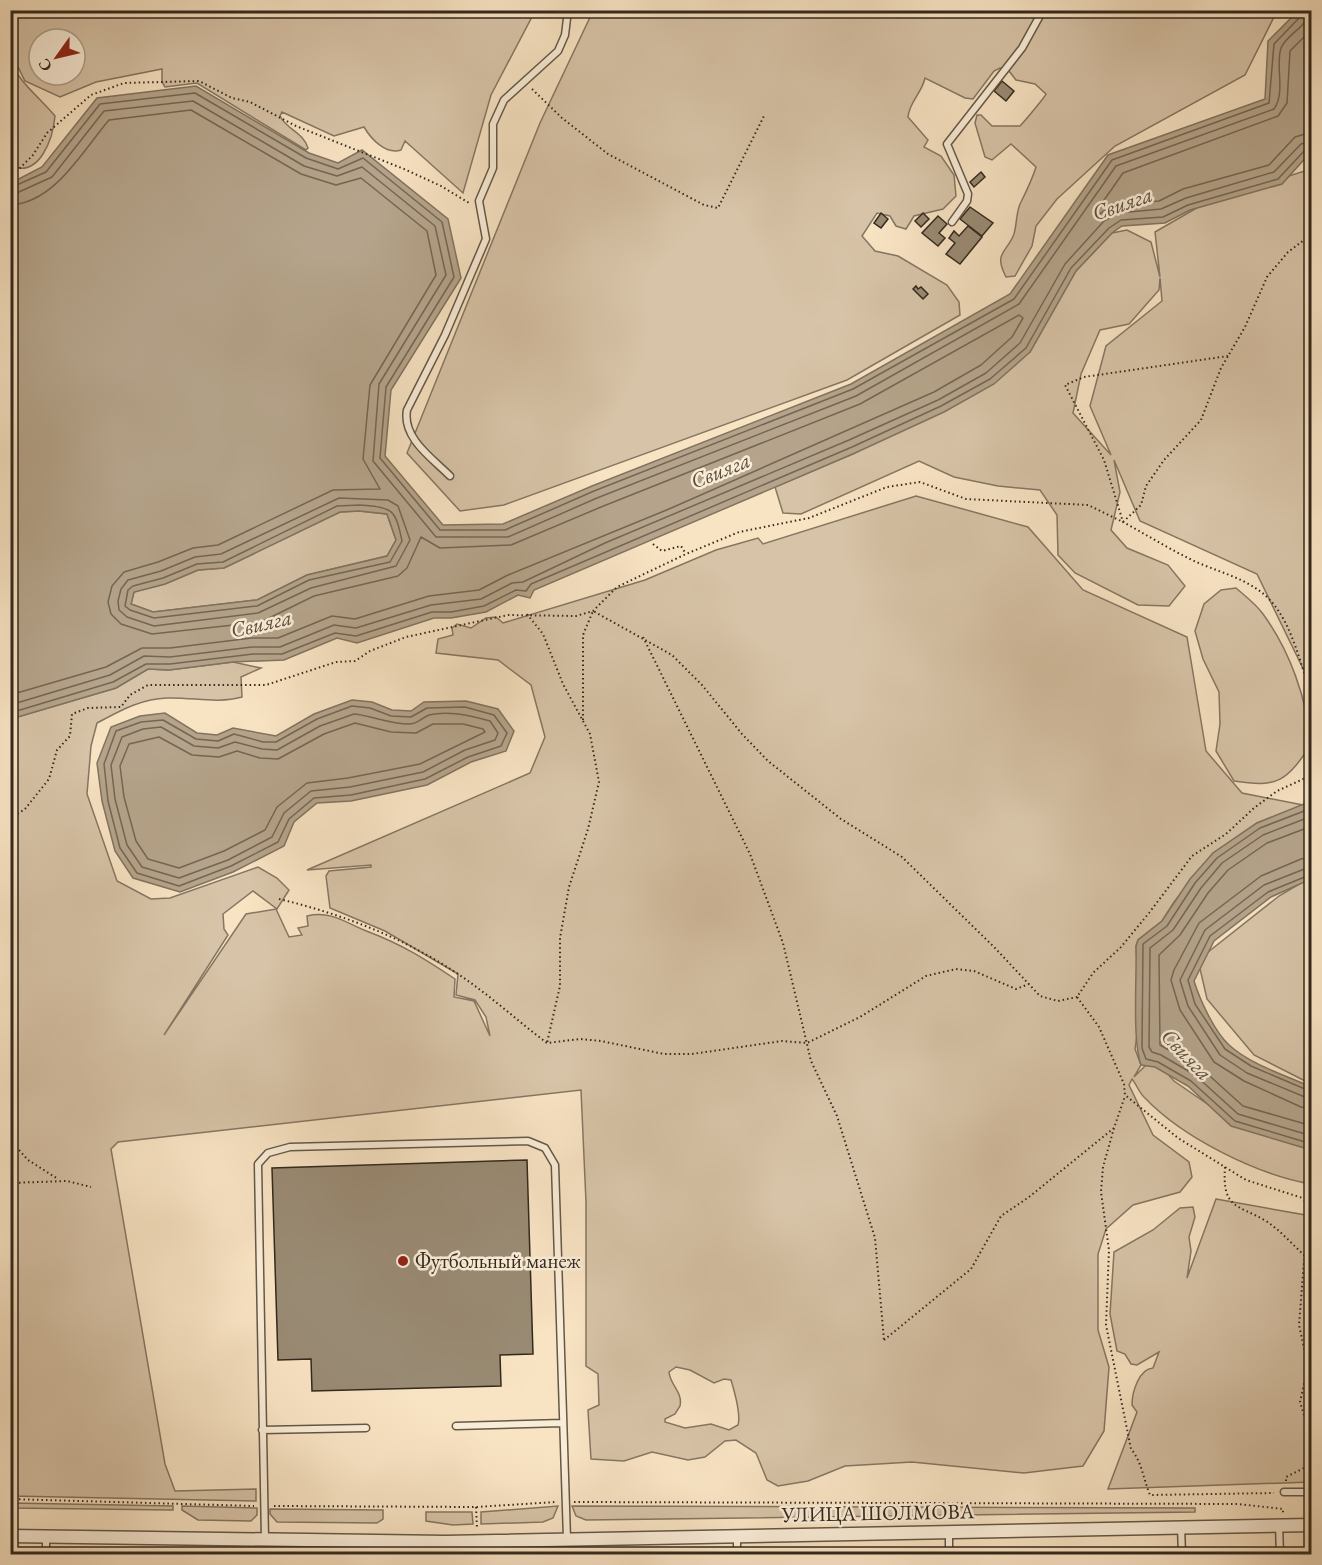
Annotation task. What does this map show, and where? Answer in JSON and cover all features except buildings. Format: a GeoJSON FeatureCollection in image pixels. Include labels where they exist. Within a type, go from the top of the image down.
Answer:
{"type":"FeatureCollection","features":[{"type":"Feature","properties":{"kind":"street","name":"УЛИЦА ШОЛМОВА"},"geometry":{"type":"LineString","coordinates":[[10,1536],[265,1540],[446,1548],[567,1539],[1311,1525]]}},
{"type":"Feature","properties":{"kind":"lane"},"geometry":{"type":"LineString","coordinates":[[450,476],[419,446],[405,421],[407,410],[445,335],[486,238],[479,201],[493,168],[493,124],[504,100],[558,51],[565,35],[568,10]]}},
{"type":"Feature","properties":{"kind":"lane"},"geometry":{"type":"LineString","coordinates":[[952,222],[967,201],[968,194],[947,144],[1022,48],[1043,10]]}},
{"type":"Feature","properties":{"kind":"lane"},"geometry":{"type":"LineString","coordinates":[[265,1540],[256,1170],[262,1159],[277,1148],[290,1147],[528,1141],[545,1148],[555,1165],[567,1539]]}},
{"type":"Feature","properties":{"kind":"lane"},"geometry":{"type":"LineString","coordinates":[[456,1426],[563,1423]]}},
{"type":"Feature","properties":{"kind":"lane"},"geometry":{"type":"LineString","coordinates":[[262,1430],[366,1428]]}},
{"type":"Feature","properties":{"kind":"lane"},"geometry":{"type":"LineString","coordinates":[[1284,1492],[1311,1492]]}},
{"type":"Feature","properties":{"kind":"lane"},"geometry":{"type":"LineString","coordinates":[[1280,1554],[1281,1525]]}},
{"type":"Feature","properties":{"kind":"lane"},"geometry":{"type":"LineString","coordinates":[[1182,1526],[1182,1554]]}},
{"type":"Feature","properties":{"kind":"lane"},"geometry":{"type":"LineString","coordinates":[[949,1531],[949,1554]]}},
{"type":"Feature","properties":{"kind":"lane"},"geometry":{"type":"LineString","coordinates":[[737,1535],[737,1554]]}},
{"type":"Feature","properties":{"kind":"lane"},"geometry":{"type":"LineString","coordinates":[[46,1537],[46,1554]]}},
{"type":"Feature","properties":{"kind":"path"},"geometry":{"type":"LineString","coordinates":[[524,80],[562,118],[608,154],[704,205],[718,208],[764,117]]}},
{"type":"Feature","properties":{"kind":"path"},"geometry":{"type":"LineString","coordinates":[[10,178],[33,155],[47,133],[91,95],[124,83],[199,81],[232,98],[250,102],[296,126],[404,170],[480,209]]}},
{"type":"Feature","properties":{"kind":"path"},"geometry":{"type":"LineString","coordinates":[[1124,522],[1141,504],[1146,486],[1164,460],[1201,420],[1211,390],[1245,327],[1267,277],[1288,252],[1311,234]]}},
{"type":"Feature","properties":{"kind":"path"},"geometry":{"type":"LineString","coordinates":[[1124,522],[1104,460],[1065,385],[1084,377],[1228,356]]}},
{"type":"Feature","properties":{"kind":"path"},"geometry":{"type":"LineString","coordinates":[[583,720],[582,635],[593,611],[617,587],[739,532],[809,518],[887,487],[920,482],[966,499],[1088,505],[1124,522],[1190,560],[1225,572],[1258,590],[1275,606],[1293,643],[1311,696]]}},
{"type":"Feature","properties":{"kind":"path"},"geometry":{"type":"LineString","coordinates":[[653,544],[662,551],[681,546],[686,554]]}},
{"type":"Feature","properties":{"kind":"path"},"geometry":{"type":"LineString","coordinates":[[10,819],[25,809],[49,779],[57,750],[70,736],[72,714],[88,708],[121,707],[130,695],[148,685],[266,685],[336,662],[356,661],[370,651],[406,637],[508,615],[576,616],[593,611],[672,655],[702,685],[742,734],[768,761],[841,819],[902,857],[1040,996],[1058,1001],[1077,997],[1093,973],[1121,947],[1149,914],[1192,855],[1226,834],[1254,808],[1277,791],[1311,775]]}},
{"type":"Feature","properties":{"kind":"path"},"geometry":{"type":"LineString","coordinates":[[528,614],[543,634],[563,684],[590,734],[599,782],[588,829],[568,887],[560,938],[561,986],[548,1043]]}},
{"type":"Feature","properties":{"kind":"path"},"geometry":{"type":"LineString","coordinates":[[643,637],[750,854],[783,943],[811,1062],[837,1116],[876,1238],[884,1340],[971,1269],[1001,1216],[1042,1187],[1114,1128]]}},
{"type":"Feature","properties":{"kind":"path"},"geometry":{"type":"LineString","coordinates":[[279,899],[330,911],[416,948],[479,988],[548,1043],[601,1041],[664,1054],[693,1054],[782,1041],[807,1042],[860,1017],[926,976],[956,969],[974,971],[1016,989],[1029,984]]}},
{"type":"Feature","properties":{"kind":"path"},"geometry":{"type":"LineString","coordinates":[[1077,997],[1099,1027],[1124,1084],[1125,1095],[1103,1167],[1101,1192],[1109,1250],[1106,1325],[1131,1449],[1140,1458],[1141,1472],[1150,1495],[1234,1495],[1284,1492]]}},
{"type":"Feature","properties":{"kind":"path"},"geometry":{"type":"LineString","coordinates":[[1125,1095],[1178,1138],[1246,1180],[1311,1202]]}},
{"type":"Feature","properties":{"kind":"path"},"geometry":{"type":"LineString","coordinates":[[10,1140],[28,1160],[61,1181]]}},
{"type":"Feature","properties":{"kind":"path"},"geometry":{"type":"LineString","coordinates":[[1225,1167],[1227,1193],[1237,1209],[1267,1222],[1305,1256]]}},
{"type":"Feature","properties":{"kind":"path"},"geometry":{"type":"LineString","coordinates":[[10,1183],[61,1181],[91,1187]]}},
{"type":"Feature","properties":{"kind":"path"},"geometry":{"type":"LineString","coordinates":[[1301,1198],[1311,1209]]}},
{"type":"Feature","properties":{"kind":"path"},"geometry":{"type":"LineString","coordinates":[[1311,1233],[1305,1256],[1299,1325],[1308,1365],[1300,1402],[1311,1441]]}},
{"type":"Feature","properties":{"kind":"path"},"geometry":{"type":"LineString","coordinates":[[10,1499],[263,1506],[476,1507],[566,1502],[1238,1504],[1283,1509],[1281,1525]]}},
{"type":"Feature","properties":{"kind":"shaded area"},"geometry":{"type":"Polygon","coordinates":[[[11,10],[535,10],[491,95],[463,193],[405,141],[401,150],[390,150],[375,141],[364,127],[334,136],[282,112],[280,116],[283,121],[306,143],[308,148],[306,150],[197,83],[165,87],[162,82],[162,69],[87,86],[87,27],[27,27],[27,82],[11,53],[11,10]]]}},
{"type":"Feature","properties":{"kind":"shaded area"},"geometry":{"type":"Polygon","coordinates":[[[593,11],[1277,11],[1245,75],[1115,146],[1057,199],[1036,226],[1032,246],[1015,276],[1006,277],[1002,269],[1001,257],[1014,234],[1019,206],[1036,167],[1011,144],[992,160],[985,157],[975,123],[977,115],[981,115],[992,126],[1020,126],[1046,94],[1035,84],[1016,80],[1009,71],[1000,68],[994,71],[973,99],[965,98],[925,78],[908,117],[928,140],[924,147],[941,156],[954,175],[956,196],[943,209],[914,216],[906,229],[896,226],[890,216],[877,213],[862,236],[875,251],[898,256],[947,285],[959,302],[960,315],[847,380],[504,505],[460,511],[407,453],[540,123],[593,11]]]}},
{"type":"Feature","properties":{"kind":"shaded area"},"geometry":{"type":"Polygon","coordinates":[[[10,62],[27,87],[55,116],[48,145],[37,161],[21,168],[11,166],[10,62]]]}},
{"type":"Feature","properties":{"kind":"shaded area"},"geometry":{"type":"Polygon","coordinates":[[[38,87],[84,87],[60,97],[38,87]]]}},
{"type":"Feature","properties":{"kind":"shaded area"},"geometry":{"type":"Polygon","coordinates":[[[1311,169],[1311,685],[1257,574],[1140,521],[1114,460],[1120,492],[1111,530],[1127,548],[1168,565],[1185,586],[1169,606],[1138,605],[1075,573],[1058,555],[1057,515],[1040,490],[998,486],[954,477],[919,461],[801,514],[783,513],[775,487],[855,453],[1030,352],[1076,271],[1112,233],[1127,230],[1151,242],[1160,277],[1155,232],[1207,202],[1311,169]],[[1160,278],[1159,290],[1129,324],[1100,330],[1081,374],[1073,413],[1111,455],[1090,406],[1106,346],[1162,301],[1160,278]]]}},
{"type":"Feature","properties":{"kind":"shaded area"},"geometry":{"type":"Polygon","coordinates":[[[916,496],[1028,527],[1083,590],[1187,637],[1206,751],[1242,793],[1303,805],[1257,823],[1213,853],[1162,921],[1138,940],[1136,946],[1140,1014],[1135,1049],[1141,1065],[1134,1077],[1153,1058],[1174,1081],[1225,1116],[1311,1144],[1311,1184],[1268,1172],[1222,1153],[1161,1113],[1143,1096],[1132,1079],[1129,1085],[1153,1135],[1189,1162],[1192,1177],[1180,1192],[1133,1205],[1106,1229],[1098,1254],[1098,1330],[1109,1367],[1104,1431],[1083,1466],[1024,1473],[912,1462],[845,1466],[808,1481],[778,1486],[767,1480],[756,1453],[736,1440],[725,1441],[705,1457],[688,1460],[652,1452],[624,1461],[591,1459],[588,1410],[599,1405],[598,1374],[586,1366],[586,1202],[581,1090],[118,1142],[111,1149],[165,1464],[175,1491],[256,1489],[256,1501],[11,1496],[10,719],[116,688],[148,669],[169,670],[233,662],[261,668],[241,677],[242,697],[223,700],[157,699],[130,706],[97,723],[91,746],[87,794],[117,881],[151,899],[170,898],[258,867],[277,878],[289,890],[277,909],[253,891],[223,914],[224,929],[228,935],[164,1035],[246,914],[276,909],[289,937],[302,935],[298,928],[308,926],[307,916],[332,916],[403,947],[424,959],[455,979],[454,997],[474,1001],[490,1036],[486,1017],[475,1000],[456,995],[458,974],[385,931],[330,908],[326,876],[329,871],[371,867],[371,865],[307,870],[530,773],[545,737],[531,685],[498,660],[436,653],[438,639],[453,635],[452,628],[457,624],[471,628],[486,618],[496,617],[503,623],[645,580],[716,550],[758,538],[763,544],[916,496]],[[676,1367],[669,1372],[680,1397],[680,1406],[675,1414],[665,1419],[665,1422],[685,1428],[711,1424],[729,1430],[738,1425],[738,1409],[731,1380],[724,1379],[714,1383],[690,1370],[676,1367]]]}},
{"type":"Feature","properties":{"kind":"shaded area"},"geometry":{"type":"Polygon","coordinates":[[[359,511],[387,514],[396,540],[387,556],[307,575],[257,600],[153,612],[131,604],[134,592],[165,584],[198,570],[224,568],[340,512],[359,511]]]}},
{"type":"Feature","properties":{"kind":"shaded area"},"geometry":{"type":"Polygon","coordinates":[[[1236,588],[1260,610],[1273,628],[1296,676],[1306,710],[1311,745],[1288,774],[1272,782],[1234,781],[1216,751],[1220,724],[1219,692],[1203,659],[1195,631],[1204,604],[1221,590],[1236,588]]]}},
{"type":"Feature","properties":{"kind":"shaded area"},"geometry":{"type":"Polygon","coordinates":[[[1311,877],[1311,1084],[1254,1055],[1207,999],[1198,960],[1279,896],[1311,877]]]}},
{"type":"Feature","properties":{"kind":"shaded area"},"geometry":{"type":"Polygon","coordinates":[[[1216,1199],[1311,1216],[1311,1482],[1108,1489],[1137,1412],[1132,1405],[1135,1388],[1144,1372],[1153,1368],[1159,1352],[1137,1365],[1131,1364],[1125,1354],[1117,1351],[1110,1314],[1114,1252],[1153,1230],[1180,1208],[1193,1207],[1195,1217],[1189,1237],[1191,1251],[1187,1278],[1216,1199]]]}},
{"type":"Feature","properties":{"kind":"shaded area"},"geometry":{"type":"Polygon","coordinates":[[[11,1503],[173,1506],[173,1510],[11,1508],[11,1503]]]}},
{"type":"Feature","properties":{"kind":"shaded area"},"geometry":{"type":"Polygon","coordinates":[[[182,1506],[257,1508],[257,1515],[251,1521],[198,1520],[182,1510],[182,1506]]]}},
{"type":"Feature","properties":{"kind":"shaded area"},"geometry":{"type":"Polygon","coordinates":[[[558,1506],[553,1518],[543,1522],[481,1524],[481,1512],[558,1506]]]}},
{"type":"Feature","properties":{"kind":"shaded area"},"geometry":{"type":"Polygon","coordinates":[[[572,1506],[1195,1508],[1195,1512],[586,1520],[576,1516],[572,1506]]]}},
{"type":"Feature","properties":{"kind":"shaded area"},"geometry":{"type":"Polygon","coordinates":[[[270,1509],[383,1510],[383,1519],[377,1523],[277,1522],[270,1514],[270,1509]]]}},
{"type":"Feature","properties":{"kind":"shaded area"},"geometry":{"type":"Polygon","coordinates":[[[426,1512],[472,1512],[473,1524],[453,1525],[426,1521],[426,1512]]]}},
{"type":"Feature","properties":{"kind":"water","name":"Свияга"},"geometry":{"type":"Polygon","coordinates":[[[1298,11],[1311,11],[1310,153],[1282,184],[1190,210],[1165,223],[1122,226],[1112,233],[1076,271],[1030,352],[994,384],[944,412],[855,453],[534,590],[530,598],[518,595],[486,612],[451,618],[434,618],[357,643],[337,638],[284,660],[233,662],[169,670],[148,669],[116,688],[11,719],[11,183],[42,167],[97,98],[196,86],[309,153],[338,163],[362,150],[448,219],[461,278],[391,390],[385,456],[443,525],[503,524],[592,486],[851,384],[1010,294],[1108,155],[1265,99],[1268,41],[1298,11]],[[359,511],[340,512],[224,568],[198,570],[165,584],[134,592],[131,604],[153,612],[257,600],[307,575],[387,556],[396,540],[387,514],[359,511]]]}},
{"type":"Feature","properties":{"kind":"water"},"geometry":{"type":"Polygon","coordinates":[[[352,700],[372,702],[392,710],[411,711],[424,702],[466,701],[498,709],[514,731],[506,751],[471,762],[427,785],[351,801],[317,803],[294,822],[284,846],[233,872],[180,892],[133,878],[115,851],[102,801],[97,763],[111,727],[140,716],[165,713],[197,733],[217,735],[233,728],[276,736],[314,714],[352,700]]]}},
{"type":"Feature","properties":{"kind":"water","name":"Свияга"},"geometry":{"type":"Polygon","coordinates":[[[1311,801],[1311,879],[1271,897],[1214,941],[1194,981],[1208,1015],[1229,1045],[1258,1064],[1311,1087],[1311,1150],[1231,1126],[1188,1086],[1155,1067],[1141,1065],[1138,1054],[1135,1008],[1138,940],[1162,921],[1190,879],[1213,853],[1257,823],[1311,801]]]}},
{"type":"Feature","properties":{"kind":"place","name":"Футбольный манеж"},"geometry":{"type":"Point","coordinates":[403,1261]}}]}
